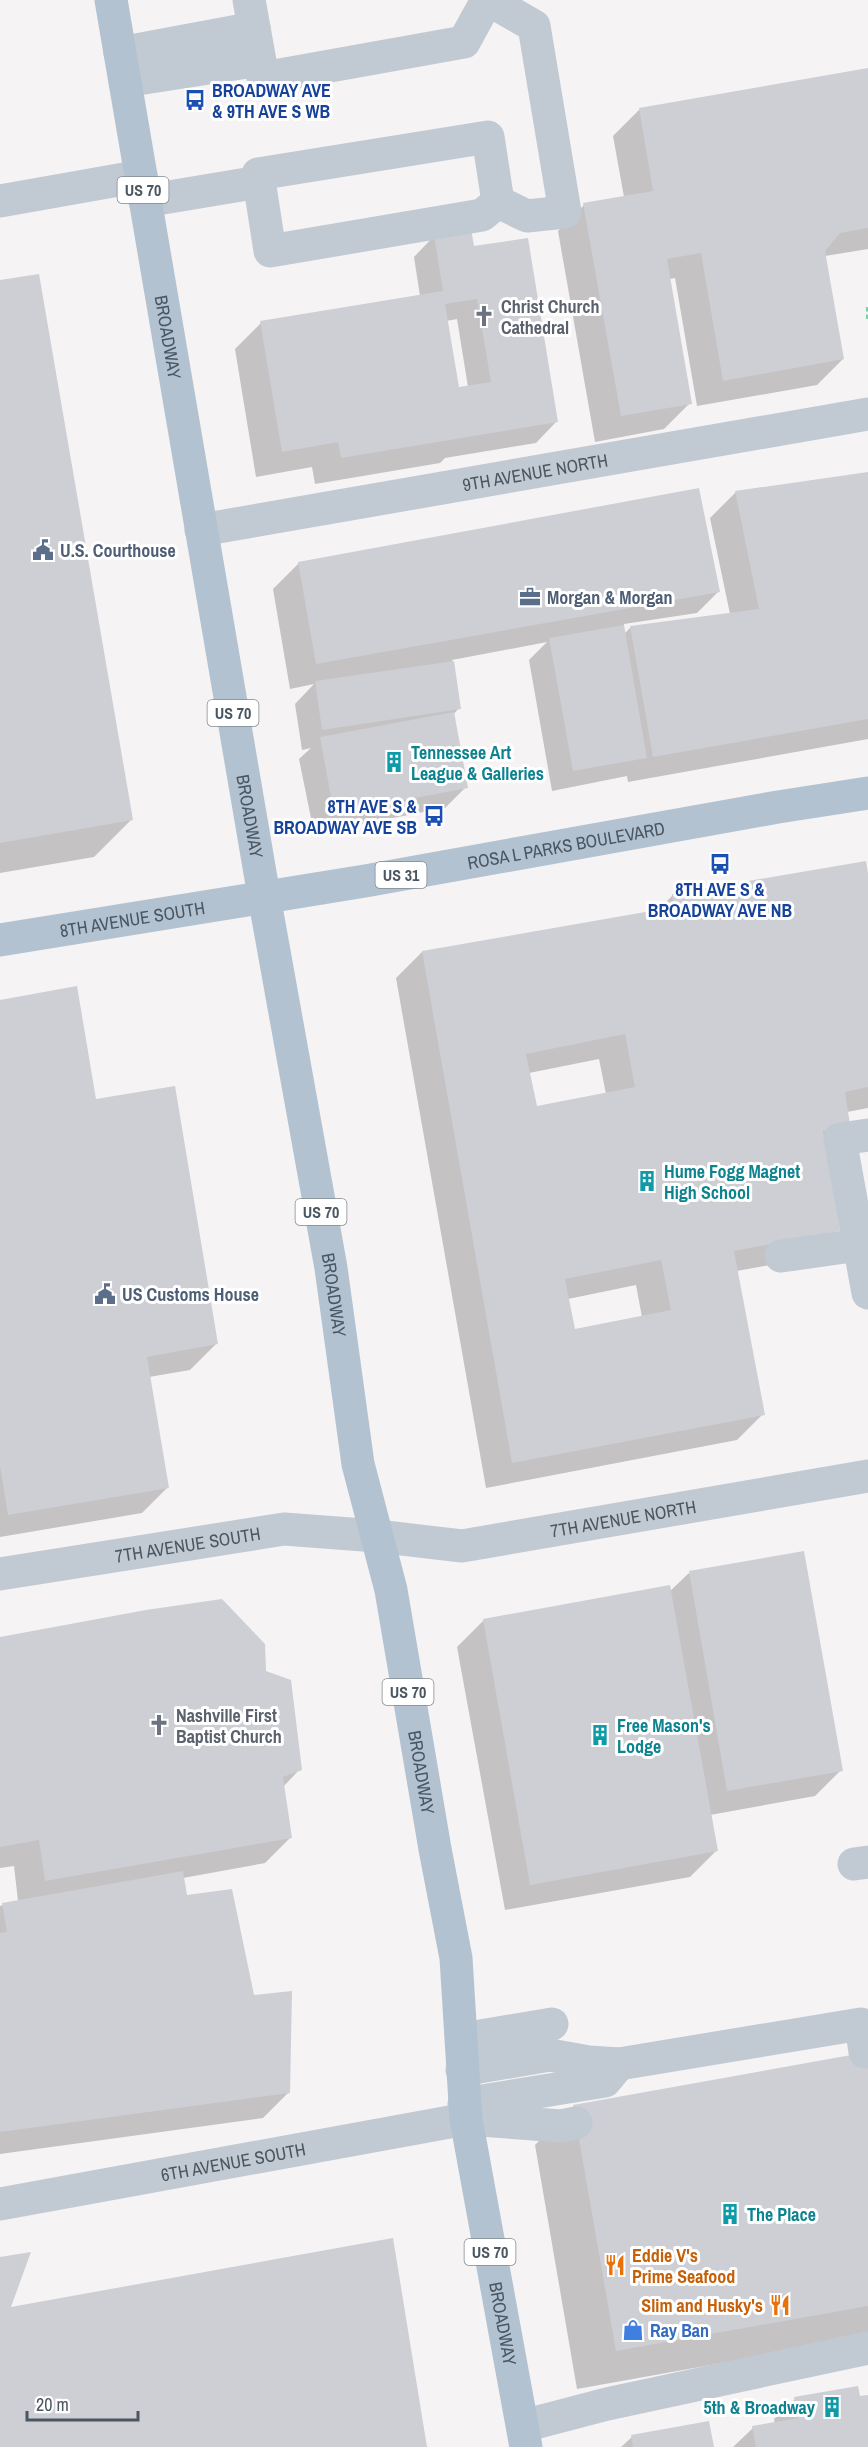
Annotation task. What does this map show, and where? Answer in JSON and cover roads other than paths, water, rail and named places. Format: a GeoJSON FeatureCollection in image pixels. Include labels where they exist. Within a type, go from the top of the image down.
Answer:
{"type":"FeatureCollection","features":[{"type":"Feature","properties":{"kind":"main road","name":"BROADWAY"},"geometry":{"type":"LineString","coordinates":[[111,0],[264,896],[331,1268],[358,1464],[391,1590],[456,1958],[465,2111],[525,2436]]}},
{"type":"Feature","properties":{"kind":"main road","name":"ROSA L PARKS BOULEVARD"},"geometry":{"type":"LineString","coordinates":[[264,896],[365,881],[868,793]]}},
{"type":"Feature","properties":{"kind":"main road","name":"8TH AVENUE SOUTH"},"geometry":{"type":"LineString","coordinates":[[0,940],[264,896]]}},
{"type":"Feature","properties":{"kind":"street"},"geometry":{"type":"LineString","coordinates":[[122,67],[252,14],[263,78],[464,42],[488,0],[534,26],[565,212],[527,216],[498,202]]}},
{"type":"Feature","properties":{"kind":"street"},"geometry":{"type":"LineString","coordinates":[[122,67],[260,60]]}},
{"type":"Feature","properties":{"kind":"street"},"geometry":{"type":"LineString","coordinates":[[488,137],[498,202],[482,215],[270,251],[258,174],[488,137]]}},
{"type":"Feature","properties":{"kind":"street"},"geometry":{"type":"LineString","coordinates":[[0,201],[143,188],[259,182]]}},
{"type":"Feature","properties":{"kind":"street","name":"9TH AVENUE NORTH"},"geometry":{"type":"LineString","coordinates":[[201,530],[868,414]]}},
{"type":"Feature","properties":{"kind":"street"},"geometry":{"type":"LineString","coordinates":[[868,1135],[840,1138],[868,1293]]}},
{"type":"Feature","properties":{"kind":"street"},"geometry":{"type":"LineString","coordinates":[[781,1257],[859,1245]]}},
{"type":"Feature","properties":{"kind":"street","name":"7TH AVENUE NORTH"},"geometry":{"type":"LineString","coordinates":[[377,1536],[462,1546],[868,1476]]}},
{"type":"Feature","properties":{"kind":"street","name":"7TH AVENUE SOUTH"},"geometry":{"type":"LineString","coordinates":[[0,1573],[284,1529],[377,1536]]}},
{"type":"Feature","properties":{"kind":"street"},"geometry":{"type":"LineString","coordinates":[[462,2055],[552,2024]]}},
{"type":"Feature","properties":{"kind":"street"},"geometry":{"type":"LineString","coordinates":[[462,2055],[550,2055],[589,2062],[619,2064],[861,2024],[865,2052]]}},
{"type":"Feature","properties":{"kind":"street"},"geometry":{"type":"LineString","coordinates":[[465,2111],[605,2081],[619,2064]]}},
{"type":"Feature","properties":{"kind":"street"},"geometry":{"type":"LineString","coordinates":[[465,2111],[561,2126],[576,2123]]}},
{"type":"Feature","properties":{"kind":"street","name":"6TH AVENUE SOUTH"},"geometry":{"type":"LineString","coordinates":[[0,2204],[465,2111]]}},
{"type":"Feature","properties":{"kind":"street"},"geometry":{"type":"LineString","coordinates":[[525,2436],[607,2404],[868,2348]]}},
{"type":"Feature","properties":{"kind":"place","name":"BROADWAY AVE & 9TH AVE S WB"},"geometry":{"type":"Point","coordinates":[195,100]}},
{"type":"Feature","properties":{"kind":"place","name":"Christ Church Cathedral"},"geometry":{"type":"Point","coordinates":[484,316]}},
{"type":"Feature","properties":{"kind":"place","name":"U.S. Courthouse"},"geometry":{"type":"Point","coordinates":[43,550]}},
{"type":"Feature","properties":{"kind":"place","name":"Morgan & Morgan"},"geometry":{"type":"Point","coordinates":[530,597]}},
{"type":"Feature","properties":{"kind":"place","name":"Tennessee Art League & Galleries"},"geometry":{"type":"Point","coordinates":[394,762]}},
{"type":"Feature","properties":{"kind":"place","name":"8TH AVE S & BROADWAY AVE SB"},"geometry":{"type":"Point","coordinates":[434,816]}},
{"type":"Feature","properties":{"kind":"place","name":"8TH AVE S & BROADWAY AVE NB"},"geometry":{"type":"Point","coordinates":[720,864]}},
{"type":"Feature","properties":{"kind":"place","name":"Hume Fogg Magnet High School"},"geometry":{"type":"Point","coordinates":[647,1181]}},
{"type":"Feature","properties":{"kind":"place","name":"US Customs House"},"geometry":{"type":"Point","coordinates":[105,1294]}},
{"type":"Feature","properties":{"kind":"place","name":"Nashville First Baptist Church"},"geometry":{"type":"Point","coordinates":[159,1725]}},
{"type":"Feature","properties":{"kind":"place","name":"Free Mason's Lodge"},"geometry":{"type":"Point","coordinates":[600,1735]}},
{"type":"Feature","properties":{"kind":"place","name":"The Place"},"geometry":{"type":"Point","coordinates":[730,2214]}},
{"type":"Feature","properties":{"kind":"place","name":"Eddie V's Prime Seafood"},"geometry":{"type":"Point","coordinates":[615,2265]}},
{"type":"Feature","properties":{"kind":"place","name":"Slim and Husky's"},"geometry":{"type":"Point","coordinates":[780,2305]}},
{"type":"Feature","properties":{"kind":"place","name":"Ray Ban"},"geometry":{"type":"Point","coordinates":[633,2330]}},
{"type":"Feature","properties":{"kind":"place","name":"5th & Broadway"},"geometry":{"type":"Point","coordinates":[832,2407]}}]}
